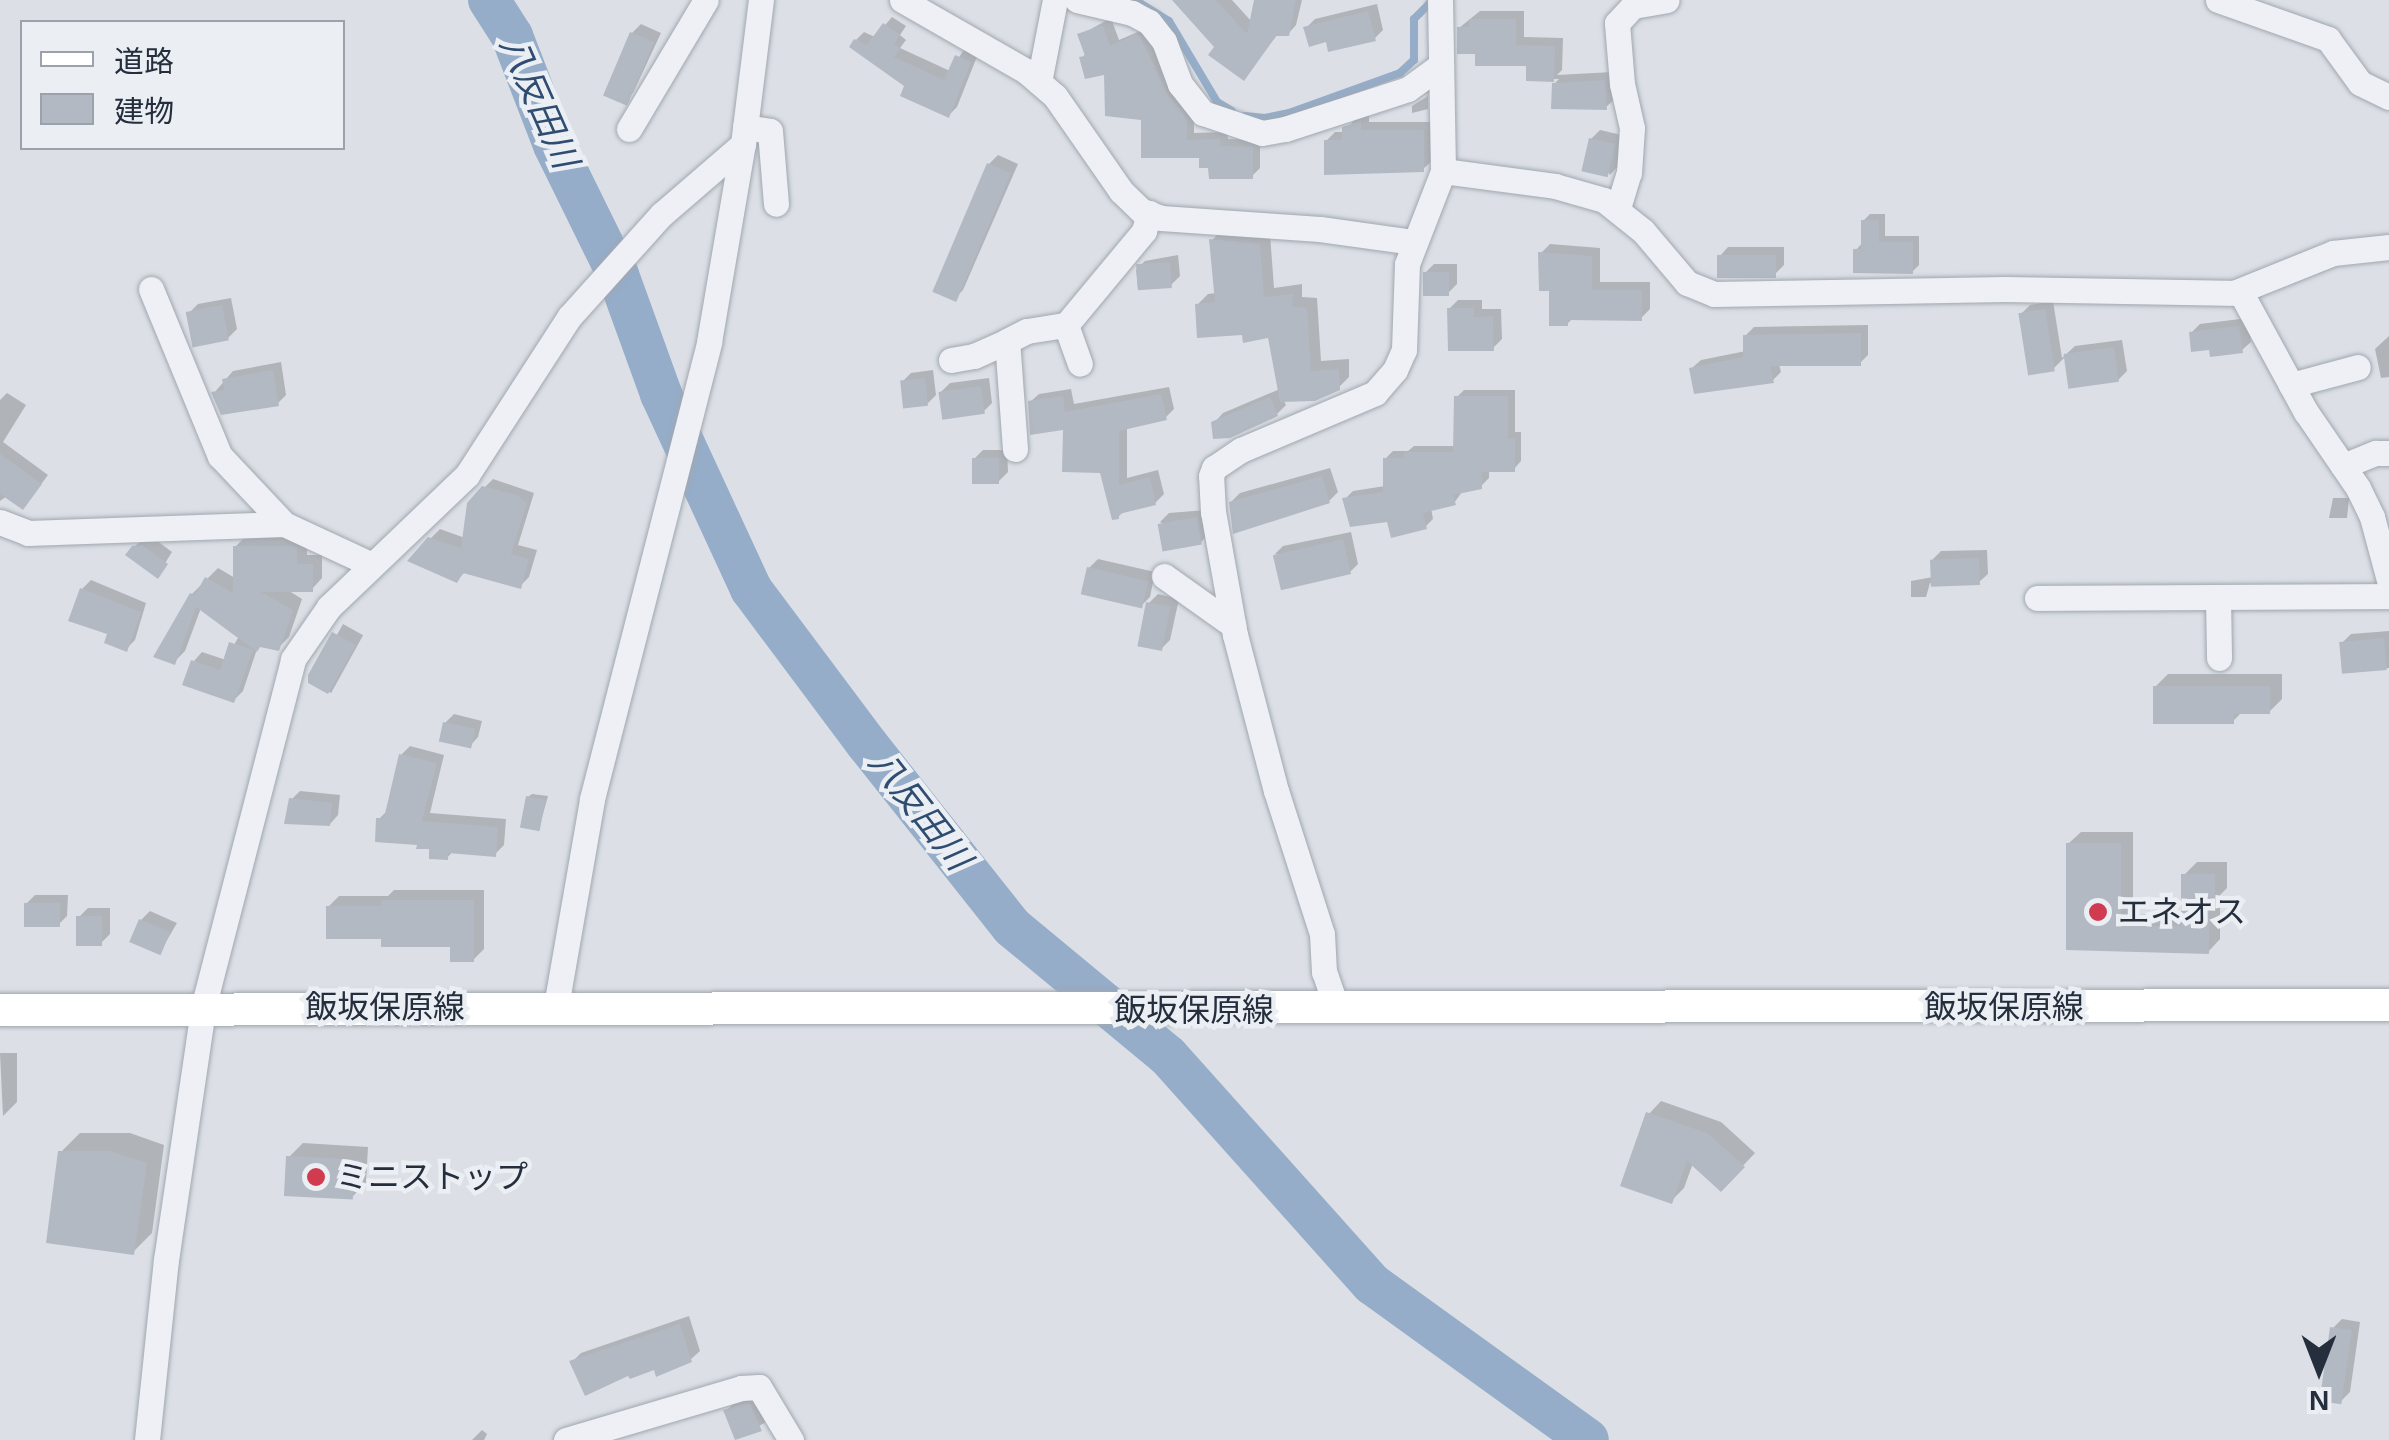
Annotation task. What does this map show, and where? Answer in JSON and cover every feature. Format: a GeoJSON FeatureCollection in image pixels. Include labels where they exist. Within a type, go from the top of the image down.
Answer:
{"type":"FeatureCollection","features":[{"type":"Feature","properties":{"kind":"main road","name":"飯坂保原線"},"geometry":{"type":"LineString","coordinates":[[0,1010],[556,1006],[1040,1011],[2389,1005]]}},
{"type":"Feature","properties":{"kind":"street"},"geometry":{"type":"LineString","coordinates":[[629,129],[706,0]]}},
{"type":"Feature","properties":{"kind":"street"},"geometry":{"type":"LineString","coordinates":[[556,1006],[592,799],[709,342],[744,135],[761,0]]}},
{"type":"Feature","properties":{"kind":"street"},"geometry":{"type":"LineString","coordinates":[[902,0],[1039,82],[1055,96],[1121,190],[1149,213],[1414,242]]}},
{"type":"Feature","properties":{"kind":"street"},"geometry":{"type":"LineString","coordinates":[[1039,82],[1055,0]]}},
{"type":"Feature","properties":{"kind":"street"},"geometry":{"type":"LineString","coordinates":[[1077,0],[1149,22],[1164,41],[1180,84],[1203,113],[1262,132],[1285,130],[1408,88],[1441,65]]}},
{"type":"Feature","properties":{"kind":"street"},"geometry":{"type":"LineString","coordinates":[[1618,208],[1630,173],[1632,128],[1622,84],[1618,23],[1632,6],[1666,0]]}},
{"type":"Feature","properties":{"kind":"street"},"geometry":{"type":"LineString","coordinates":[[2218,0],[2328,38],[2360,84],[2389,97]]}},
{"type":"Feature","properties":{"kind":"street"},"geometry":{"type":"LineString","coordinates":[[1336,1009],[1324,972],[1322,934],[1276,791],[1233,625],[1212,512],[1214,468],[1241,450],[1375,393],[1385,384],[1404,350],[1404,285],[1414,242],[1443,171],[1441,6]]}},
{"type":"Feature","properties":{"kind":"street"},"geometry":{"type":"LineString","coordinates":[[147,1440],[166,1260],[203,1008],[283,688],[312,628],[370,564],[467,475],[570,316],[662,214],[744,135],[770,130],[776,204]]}},
{"type":"Feature","properties":{"kind":"street"},"geometry":{"type":"LineString","coordinates":[[1443,171],[1556,186],[1618,208],[1688,284],[1714,294],[2241,292],[2291,384],[2372,517],[2389,580]]}},
{"type":"Feature","properties":{"kind":"street"},"geometry":{"type":"LineString","coordinates":[[951,360],[974,356],[1027,331],[1066,326],[1144,230],[1149,213]]}},
{"type":"Feature","properties":{"kind":"street"},"geometry":{"type":"LineString","coordinates":[[2236,292],[2333,253],[2389,247]]}},
{"type":"Feature","properties":{"kind":"street"},"geometry":{"type":"LineString","coordinates":[[151,289],[220,456],[284,524],[370,564]]}},
{"type":"Feature","properties":{"kind":"street"},"geometry":{"type":"LineString","coordinates":[[1066,326],[1080,364]]}},
{"type":"Feature","properties":{"kind":"street"},"geometry":{"type":"LineString","coordinates":[[1006,340],[1016,449]]}},
{"type":"Feature","properties":{"kind":"street"},"geometry":{"type":"LineString","coordinates":[[2291,384],[2358,367]]}},
{"type":"Feature","properties":{"kind":"street"},"geometry":{"type":"LineString","coordinates":[[2343,466],[2376,453],[2389,453]]}},
{"type":"Feature","properties":{"kind":"street"},"geometry":{"type":"LineString","coordinates":[[0,522],[28,533],[284,524]]}},
{"type":"Feature","properties":{"kind":"street"},"geometry":{"type":"LineString","coordinates":[[1164,576],[1233,625]]}},
{"type":"Feature","properties":{"kind":"street"},"geometry":{"type":"LineString","coordinates":[[2037,598],[2389,596]]}},
{"type":"Feature","properties":{"kind":"street"},"geometry":{"type":"LineString","coordinates":[[2218,598],[2219,658]]}},
{"type":"Feature","properties":{"kind":"street"},"geometry":{"type":"LineString","coordinates":[[566,1440],[741,1388],[760,1387],[791,1440]]}},
{"type":"Feature","properties":{"kind":"building"},"geometry":{"type":"Polygon","coordinates":[[[1172,0],[1216,0],[1247,34],[1254,0],[1296,0],[1289,36],[1276,36],[1244,81],[1208,55],[1214,47],[1172,0]]]}},
{"type":"Feature","properties":{"kind":"building"},"geometry":{"type":"Polygon","coordinates":[[[1368,11],[1376,41],[1328,52],[1326,42],[1309,47],[1303,27],[1368,11]]]}},
{"type":"Feature","properties":{"kind":"building"},"geometry":{"type":"Polygon","coordinates":[[[1469,19],[1516,19],[1516,45],[1555,46],[1554,82],[1526,81],[1526,66],[1475,66],[1475,54],[1457,54],[1457,27],[1469,27],[1469,19]]]}},
{"type":"Feature","properties":{"kind":"building"},"geometry":{"type":"Polygon","coordinates":[[[883,23],[900,35],[894,44],[900,49],[894,57],[944,80],[955,55],[971,62],[949,118],[900,96],[904,86],[849,47],[854,39],[867,45],[883,23]]]}},
{"type":"Feature","properties":{"kind":"building"},"geometry":{"type":"Polygon","coordinates":[[[1103,25],[1110,46],[1136,34],[1141,38],[1167,94],[1187,119],[1187,140],[1220,139],[1220,146],[1253,147],[1253,179],[1209,179],[1208,168],[1199,168],[1199,158],[1141,158],[1141,120],[1105,116],[1104,75],[1085,79],[1079,57],[1085,56],[1077,34],[1103,25]]]}},
{"type":"Feature","properties":{"kind":"building"},"geometry":{"type":"Polygon","coordinates":[[[630,32],[654,42],[627,106],[603,96],[630,32]]]}},
{"type":"Feature","properties":{"kind":"building"},"geometry":{"type":"Polygon","coordinates":[[[1605,80],[1607,110],[1551,109],[1552,83],[1605,80]]]}},
{"type":"Feature","properties":{"kind":"building"},"geometry":{"type":"Polygon","coordinates":[[[1361,121],[1361,130],[1424,130],[1424,172],[1324,175],[1324,140],[1342,140],[1342,127],[1361,121]]]}},
{"type":"Feature","properties":{"kind":"building"},"geometry":{"type":"Polygon","coordinates":[[[1589,138],[1615,144],[1608,177],[1581,171],[1589,138]]]}},
{"type":"Feature","properties":{"kind":"building"},"geometry":{"type":"Polygon","coordinates":[[[987,163],[1011,173],[956,302],[932,292],[987,163]]]}},
{"type":"Feature","properties":{"kind":"building"},"geometry":{"type":"Polygon","coordinates":[[[1861,220],[1879,220],[1879,242],[1913,242],[1913,274],[1853,273],[1853,249],[1861,249],[1861,220]]]}},
{"type":"Feature","properties":{"kind":"building"},"geometry":{"type":"Polygon","coordinates":[[[1209,239],[1260,244],[1264,297],[1293,294],[1292,307],[1307,308],[1311,371],[1339,369],[1340,390],[1315,401],[1280,402],[1268,338],[1243,343],[1242,335],[1197,338],[1195,304],[1215,302],[1209,239]]]}},
{"type":"Feature","properties":{"kind":"building"},"geometry":{"type":"Polygon","coordinates":[[[1538,252],[1592,256],[1592,290],[1642,290],[1642,321],[1568,320],[1568,326],[1549,326],[1549,291],[1539,291],[1538,252]]]}},
{"type":"Feature","properties":{"kind":"building"},"geometry":{"type":"Polygon","coordinates":[[[1717,255],[1776,255],[1776,278],[1717,278],[1717,255]]]}},
{"type":"Feature","properties":{"kind":"building"},"geometry":{"type":"Polygon","coordinates":[[[1170,262],[1172,288],[1138,290],[1136,264],[1170,262]]]}},
{"type":"Feature","properties":{"kind":"building"},"geometry":{"type":"Polygon","coordinates":[[[1423,272],[1449,272],[1449,296],[1423,296],[1423,272]]]}},
{"type":"Feature","properties":{"kind":"building"},"geometry":{"type":"Polygon","coordinates":[[[222,305],[229,340],[193,347],[186,312],[222,305]]]}},
{"type":"Feature","properties":{"kind":"building"},"geometry":{"type":"Polygon","coordinates":[[[1447,308],[1474,308],[1474,317],[1493,316],[1494,351],[1448,351],[1447,308]]]}},
{"type":"Feature","properties":{"kind":"building"},"geometry":{"type":"Polygon","coordinates":[[[2045,309],[2055,371],[2028,375],[2018,313],[2045,309]]]}},
{"type":"Feature","properties":{"kind":"building"},"geometry":{"type":"Polygon","coordinates":[[[2239,326],[2243,353],[2210,357],[2209,350],[2191,352],[2189,332],[2239,326]]]}},
{"type":"Feature","properties":{"kind":"building"},"geometry":{"type":"Polygon","coordinates":[[[1861,333],[1861,366],[1770,366],[1774,383],[1694,394],[1689,368],[1743,357],[1743,335],[1861,333]]]}},
{"type":"Feature","properties":{"kind":"building"},"geometry":{"type":"Polygon","coordinates":[[[2114,347],[2119,382],[2068,389],[2063,354],[2114,347]]]}},
{"type":"Feature","properties":{"kind":"building"},"geometry":{"type":"Polygon","coordinates":[[[273,370],[279,406],[221,415],[211,392],[224,390],[222,379],[273,370]]]}},
{"type":"Feature","properties":{"kind":"building"},"geometry":{"type":"Polygon","coordinates":[[[925,378],[928,406],[903,408],[900,381],[925,378]]]}},
{"type":"Feature","properties":{"kind":"building"},"geometry":{"type":"Polygon","coordinates":[[[981,386],[985,414],[942,420],[938,392],[981,386]]]}},
{"type":"Feature","properties":{"kind":"building"},"geometry":{"type":"Polygon","coordinates":[[[1161,394],[1167,420],[1119,431],[1119,485],[1150,477],[1156,505],[1119,514],[1119,519],[1112,520],[1100,473],[1062,472],[1063,430],[1030,435],[1028,401],[1063,396],[1065,412],[1161,394]]]}},
{"type":"Feature","properties":{"kind":"building"},"geometry":{"type":"Polygon","coordinates":[[[1454,396],[1508,396],[1508,439],[1515,439],[1515,472],[1482,472],[1482,489],[1453,495],[1456,505],[1423,513],[1427,529],[1391,538],[1387,522],[1350,527],[1342,498],[1383,492],[1383,458],[1404,458],[1404,452],[1453,452],[1454,396]]]}},
{"type":"Feature","properties":{"kind":"building"},"geometry":{"type":"Polygon","coordinates":[[[1270,397],[1278,416],[1230,438],[1213,439],[1211,422],[1270,397]]]}},
{"type":"Feature","properties":{"kind":"building"},"geometry":{"type":"Polygon","coordinates":[[[0,454],[42,484],[23,510],[0,494],[0,454]]]}},
{"type":"Feature","properties":{"kind":"building"},"geometry":{"type":"Polygon","coordinates":[[[972,458],[999,458],[999,484],[972,484],[972,458]]]}},
{"type":"Feature","properties":{"kind":"building"},"geometry":{"type":"Polygon","coordinates":[[[1322,476],[1330,503],[1233,534],[1229,502],[1322,476]]]}},
{"type":"Feature","properties":{"kind":"building"},"geometry":{"type":"Polygon","coordinates":[[[482,486],[517,495],[527,503],[511,554],[529,559],[521,589],[463,573],[457,583],[407,561],[428,537],[461,548],[467,503],[482,486]]]}},
{"type":"Feature","properties":{"kind":"building"},"geometry":{"type":"Polygon","coordinates":[[[1197,517],[1202,545],[1162,552],[1158,524],[1197,517]]]}},
{"type":"Feature","properties":{"kind":"building"},"geometry":{"type":"Polygon","coordinates":[[[1343,539],[1351,574],[1281,590],[1273,555],[1343,539]]]}},
{"type":"Feature","properties":{"kind":"building"},"geometry":{"type":"Polygon","coordinates":[[[142,545],[168,564],[158,579],[125,555],[132,546],[142,545]]]}},
{"type":"Feature","properties":{"kind":"building"},"geometry":{"type":"Polygon","coordinates":[[[233,546],[292,546],[297,548],[297,564],[313,564],[313,592],[261,592],[293,610],[279,651],[260,647],[257,652],[196,607],[175,665],[153,657],[190,593],[195,595],[205,577],[233,593],[233,546]]]}},
{"type":"Feature","properties":{"kind":"building"},"geometry":{"type":"Polygon","coordinates":[[[1979,558],[1980,585],[1931,587],[1930,560],[1979,558]]]}},
{"type":"Feature","properties":{"kind":"building"},"geometry":{"type":"Polygon","coordinates":[[[1087,567],[1148,581],[1142,608],[1081,594],[1087,567]]]}},
{"type":"Feature","properties":{"kind":"building"},"geometry":{"type":"Polygon","coordinates":[[[80,588],[141,612],[127,652],[104,643],[107,634],[68,621],[80,588]]]}},
{"type":"Feature","properties":{"kind":"building"},"geometry":{"type":"Polygon","coordinates":[[[1146,602],[1171,607],[1162,651],[1137,646],[1146,602]]]}},
{"type":"Feature","properties":{"kind":"building"},"geometry":{"type":"Polygon","coordinates":[[[332,632],[356,645],[328,694],[308,683],[308,675],[332,632]]]}},
{"type":"Feature","properties":{"kind":"building"},"geometry":{"type":"Polygon","coordinates":[[[2384,638],[2387,670],[2342,674],[2339,642],[2384,638]]]}},
{"type":"Feature","properties":{"kind":"building"},"geometry":{"type":"Polygon","coordinates":[[[229,642],[253,650],[234,703],[182,685],[191,660],[220,670],[229,642]]]}},
{"type":"Feature","properties":{"kind":"building"},"geometry":{"type":"Polygon","coordinates":[[[2153,686],[2270,686],[2270,714],[2234,714],[2234,724],[2153,724],[2153,686]]]}},
{"type":"Feature","properties":{"kind":"building"},"geometry":{"type":"Polygon","coordinates":[[[443,722],[475,729],[471,748],[439,742],[443,722]]]}},
{"type":"Feature","properties":{"kind":"building"},"geometry":{"type":"Polygon","coordinates":[[[399,754],[437,763],[422,821],[498,827],[496,857],[448,853],[448,860],[429,859],[429,849],[416,849],[417,845],[375,842],[376,818],[384,818],[399,754]]]}},
{"type":"Feature","properties":{"kind":"building"},"geometry":{"type":"Polygon","coordinates":[[[526,796],[546,800],[540,831],[520,827],[526,796]]]}},
{"type":"Feature","properties":{"kind":"building"},"geometry":{"type":"Polygon","coordinates":[[[289,798],[332,803],[330,826],[284,824],[289,798]]]}},
{"type":"Feature","properties":{"kind":"building"},"geometry":{"type":"Polygon","coordinates":[[[2066,843],[2121,843],[2121,926],[2181,926],[2181,874],[2215,874],[2215,903],[2209,903],[2209,954],[2066,950],[2066,843]]]}},
{"type":"Feature","properties":{"kind":"building"},"geometry":{"type":"Polygon","coordinates":[[[381,900],[474,900],[474,962],[450,962],[450,947],[381,947],[381,939],[326,939],[326,906],[381,906],[381,900]]]}},
{"type":"Feature","properties":{"kind":"building"},"geometry":{"type":"Polygon","coordinates":[[[24,903],[60,903],[60,927],[24,927],[24,903]]]}},
{"type":"Feature","properties":{"kind":"building"},"geometry":{"type":"Polygon","coordinates":[[[76,916],[102,916],[102,946],[76,946],[76,916]]]}},
{"type":"Feature","properties":{"kind":"building"},"geometry":{"type":"Polygon","coordinates":[[[139,919],[170,932],[161,955],[129,942],[139,919]]]}},
{"type":"Feature","properties":{"kind":"building"},"geometry":{"type":"Polygon","coordinates":[[[1646,1112],[1707,1133],[1745,1167],[1721,1192],[1687,1161],[1672,1204],[1620,1186],[1646,1112]]]}},
{"type":"Feature","properties":{"kind":"building"},"geometry":{"type":"Polygon","coordinates":[[[58,1151],[110,1151],[147,1163],[134,1255],[46,1243],[58,1151]]]}},
{"type":"Feature","properties":{"kind":"building"},"geometry":{"type":"Polygon","coordinates":[[[286,1156],[355,1160],[353,1200],[284,1196],[286,1156]]]}},
{"type":"Feature","properties":{"kind":"building"},"geometry":{"type":"Polygon","coordinates":[[[680,1324],[692,1362],[656,1377],[654,1370],[630,1379],[628,1376],[585,1396],[569,1361],[680,1324]]]}},
{"type":"Feature","properties":{"kind":"building"},"geometry":{"type":"Polygon","coordinates":[[[2330,1327],[2352,1330],[2341,1404],[2320,1401],[2330,1327]]]}},
{"type":"Feature","properties":{"kind":"building"},"geometry":{"type":"Polygon","coordinates":[[[750,1404],[762,1431],[735,1440],[723,1410],[750,1404]]]}},
{"type":"Feature","properties":{"kind":"waterway","name":"八反田川"},"geometry":{"type":"LineString","coordinates":[[489,0],[512,36],[554,145],[618,275],[661,394],[751,589],[867,744],[1012,927],[1168,1056],[1372,1284],[1588,1440]]}},
{"type":"Feature","properties":{"kind":"waterway"},"geometry":{"type":"LineString","coordinates":[[1135,0],[1169,21],[1217,102],[1232,111]]}},
{"type":"Feature","properties":{"kind":"waterway"},"geometry":{"type":"LineString","coordinates":[[1245,116],[1265,118],[1289,113],[1400,73],[1414,60],[1414,19],[1433,0]]}},
{"type":"Feature","properties":{"kind":"place","name":"エネオス"},"geometry":{"type":"Point","coordinates":[2098,912]}},
{"type":"Feature","properties":{"kind":"place","name":"ミニストップ"},"geometry":{"type":"Point","coordinates":[316,1177]}}]}
